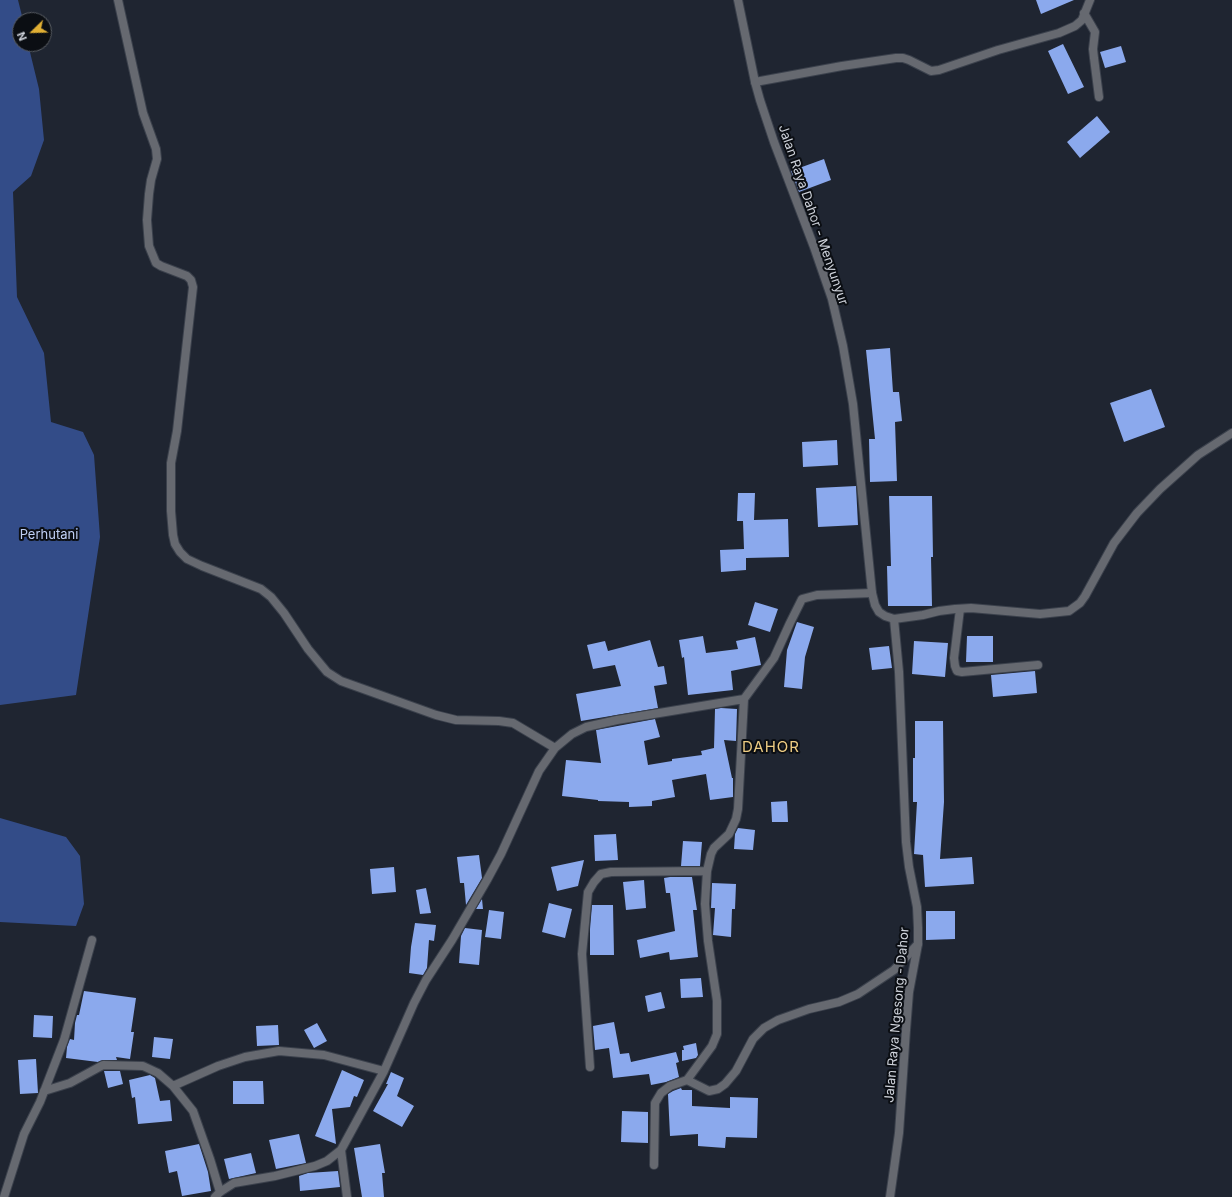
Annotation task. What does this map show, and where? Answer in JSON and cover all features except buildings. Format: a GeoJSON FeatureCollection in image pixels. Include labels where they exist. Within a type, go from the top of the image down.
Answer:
{"type":"FeatureCollection","features":[{"type":"Feature","properties":{"kind":"street"},"geometry":{"type":"LineString","coordinates":[[118,0],[143,113],[156,149],[157,159],[151,180],[147,220],[149,246],[156,263],[160,266],[187,276],[191,280],[193,287],[177,431],[171,463],[171,511],[175,544],[180,552],[187,558],[202,566],[261,589],[271,597],[284,613],[308,650],[327,672],[341,681],[436,715],[456,720],[499,721],[513,723],[555,748]]}},
{"type":"Feature","properties":{"kind":"street","name":"Jalan Raya Dahor - Menyunyur"},"geometry":{"type":"LineString","coordinates":[[738,0],[755,82],[774,142],[832,299],[843,346],[853,404],[872,593],[875,605],[879,612],[894,619]]}},
{"type":"Feature","properties":{"kind":"street"},"geometry":{"type":"LineString","coordinates":[[755,82],[896,58],[909,60],[931,71],[939,70],[998,50],[1059,33],[1075,26],[1082,20],[1090,0]]}},
{"type":"Feature","properties":{"kind":"street"},"geometry":{"type":"LineString","coordinates":[[1084,13],[1095,32],[1093,49],[1099,97]]}},
{"type":"Feature","properties":{"kind":"street"},"geometry":{"type":"LineString","coordinates":[[894,619],[939,611],[971,608],[1040,614],[1064,612],[1074,608],[1085,596],[1114,544],[1137,513],[1160,489],[1198,455],[1232,433]]}},
{"type":"Feature","properties":{"kind":"street"},"geometry":{"type":"LineString","coordinates":[[654,1165],[656,1103],[661,1093],[670,1086],[688,1080],[712,1046],[717,1034],[717,1001],[708,941],[705,904],[708,871],[714,848],[729,834],[736,819],[738,809],[744,699],[774,658],[802,599],[817,594],[872,593]]}},
{"type":"Feature","properties":{"kind":"street"},"geometry":{"type":"LineString","coordinates":[[960,609],[954,658],[954,666],[957,671],[970,672],[1038,665]]}},
{"type":"Feature","properties":{"kind":"street","name":"Jalan Raya Ngesong - Dahor"},"geometry":{"type":"LineString","coordinates":[[890,1197],[899,1133],[910,992],[918,944],[917,907],[909,867],[906,842],[899,679],[894,619]]}},
{"type":"Feature","properties":{"kind":"street"},"geometry":{"type":"LineString","coordinates":[[44,1091],[70,1083],[103,1065],[143,1066],[158,1073],[173,1086],[193,1111],[210,1159],[217,1194],[234,1183],[275,1176],[315,1166],[327,1161],[341,1150],[384,1071],[414,1003],[426,980],[452,940],[487,880],[501,854],[539,771],[555,748],[572,734],[586,727],[617,720],[744,699]]}},
{"type":"Feature","properties":{"kind":"street"},"geometry":{"type":"LineString","coordinates":[[590,1067],[582,954],[588,892],[594,882],[601,874],[611,872],[708,871]]}},
{"type":"Feature","properties":{"kind":"street"},"geometry":{"type":"LineString","coordinates":[[4,1197],[24,1134],[44,1091],[64,1040],[92,940]]}},
{"type":"Feature","properties":{"kind":"street"},"geometry":{"type":"LineString","coordinates":[[688,1080],[709,1091],[718,1089],[725,1084],[736,1071],[753,1039],[764,1028],[778,1020],[809,1009],[839,1002],[858,994],[894,970],[918,944]]}},
{"type":"Feature","properties":{"kind":"street"},"geometry":{"type":"LineString","coordinates":[[173,1086],[218,1066],[245,1057],[279,1051],[324,1055],[384,1071]]}},
{"type":"Feature","properties":{"kind":"street"},"geometry":{"type":"LineString","coordinates":[[341,1150],[347,1197]]}},
{"type":"Feature","properties":{"kind":"green space","name":"Perhutani"},"geometry":{"type":"Polygon","coordinates":[[[0,0],[18,0],[21,12],[12,12],[12,52],[30,52],[39,89],[44,140],[31,176],[13,192],[17,297],[44,353],[51,422],[83,432],[94,455],[100,537],[76,695],[0,705],[0,0]]]}},
{"type":"Feature","properties":{"kind":"green space"},"geometry":{"type":"Polygon","coordinates":[[[0,818],[66,837],[80,856],[84,904],[76,926],[0,922],[0,818]]]}},
{"type":"Feature","properties":{"kind":"district","name":"DAHOR"},"geometry":{"type":"Point","coordinates":[771,747]}}]}
